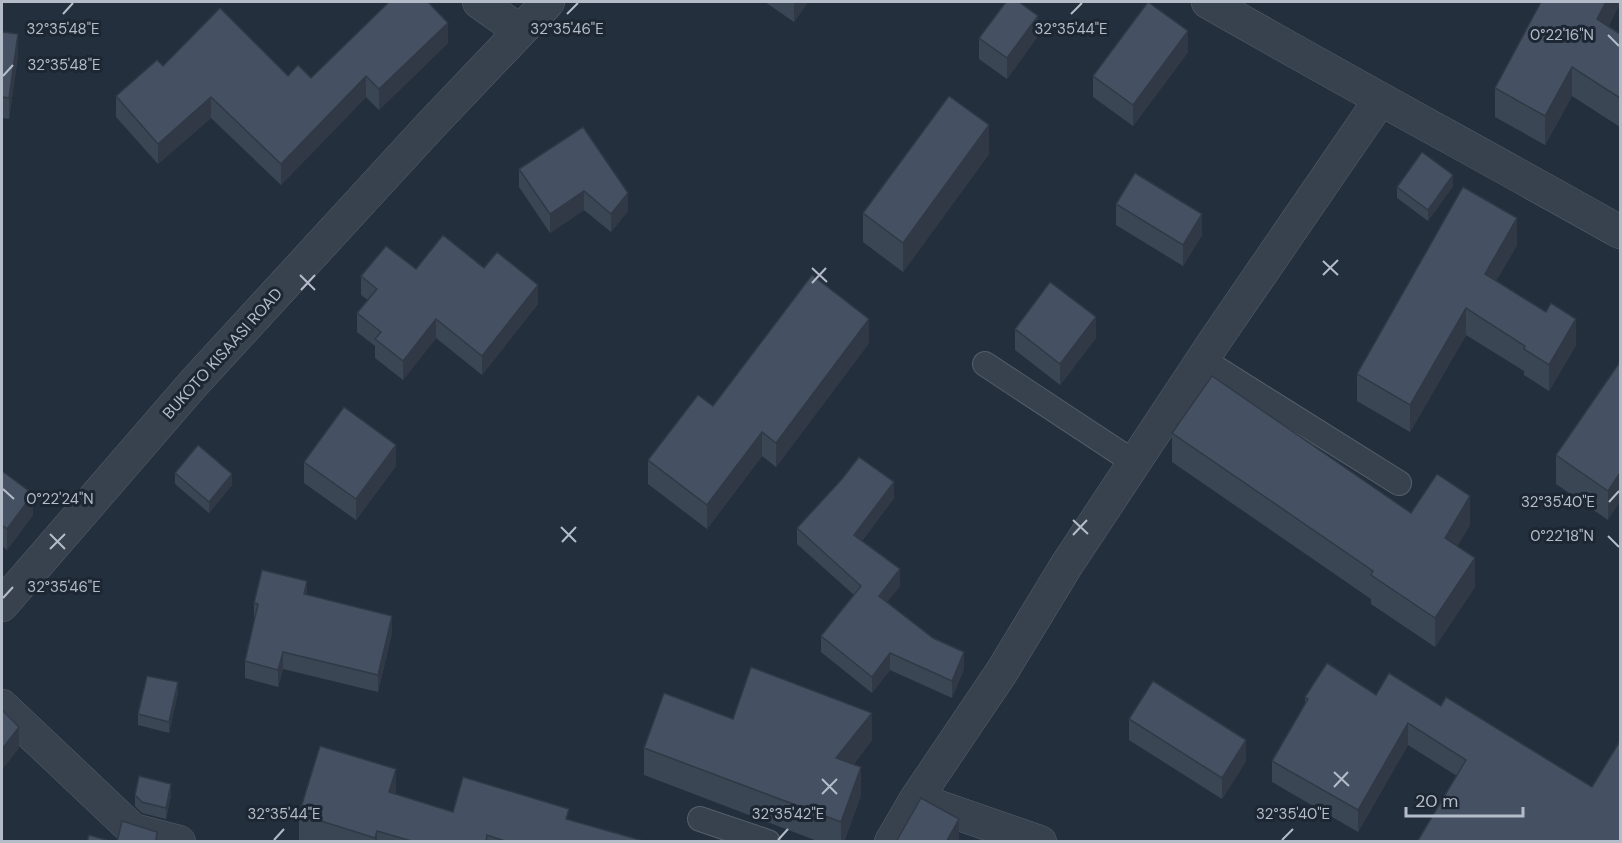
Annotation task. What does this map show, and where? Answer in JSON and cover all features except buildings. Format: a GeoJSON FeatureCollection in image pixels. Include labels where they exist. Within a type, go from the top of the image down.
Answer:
{"type":"FeatureCollection","features":[{"type":"Feature","properties":{"kind":"street"},"geometry":{"type":"LineString","coordinates":[[479,2],[520,31]]}},
{"type":"Feature","properties":{"kind":"street","name":"BUKOTO KISAASI ROAD"},"geometry":{"type":"LineString","coordinates":[[2,605],[193,384],[430,126],[548,2]]}},
{"type":"Feature","properties":{"kind":"street"},"geometry":{"type":"LineString","coordinates":[[1208,2],[1248,12],[1380,100],[1482,154],[1620,232]]}},
{"type":"Feature","properties":{"kind":"street"},"geometry":{"type":"LineString","coordinates":[[891,842],[916,799],[1001,673],[1066,566],[1380,100]]}},
{"type":"Feature","properties":{"kind":"street"},"geometry":{"type":"LineString","coordinates":[[2,706],[133,830],[179,842]]}},
{"type":"Feature","properties":{"kind":"street"},"geometry":{"type":"LineString","coordinates":[[916,799],[1040,842]]}},
{"type":"Feature","properties":{"kind":"lane"},"geometry":{"type":"LineString","coordinates":[[1203,360],[1399,483]]}},
{"type":"Feature","properties":{"kind":"lane"},"geometry":{"type":"LineString","coordinates":[[985,364],[1135,463]]}},
{"type":"Feature","properties":{"kind":"lane"},"geometry":{"type":"LineString","coordinates":[[700,819],[768,842]]}}]}
